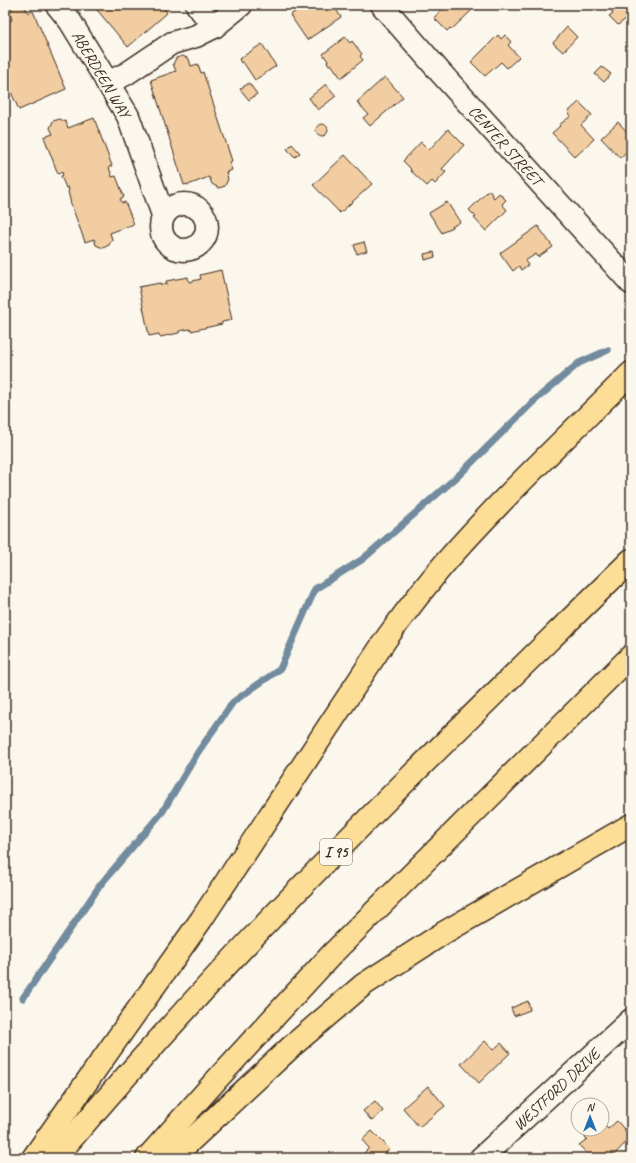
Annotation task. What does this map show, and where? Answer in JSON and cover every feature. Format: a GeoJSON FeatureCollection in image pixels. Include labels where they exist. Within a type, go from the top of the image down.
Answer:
{"type":"FeatureCollection","features":[{"type":"Feature","properties":{"kind":"highway"},"geometry":{"type":"LineString","coordinates":[[33,1158],[201,920],[386,639],[416,598],[451,556],[492,512],[631,373]]}},
{"type":"Feature","properties":{"kind":"highway","name":"I 95"},"geometry":{"type":"LineString","coordinates":[[55,1158],[165,1033],[278,911],[395,792],[631,560]]}},
{"type":"Feature","properties":{"kind":"highway"},"geometry":{"type":"LineString","coordinates":[[147,1158],[333,953],[631,656]]}},
{"type":"Feature","properties":{"kind":"highway"},"geometry":{"type":"LineString","coordinates":[[172,1158],[292,1046],[363,985],[445,932],[631,825]]}},
{"type":"Feature","properties":{"kind":"street","name":"ABERDEEN WAY"},"geometry":{"type":"LineString","coordinates":[[57,5],[70,22],[128,116],[163,215]]}},
{"type":"Feature","properties":{"kind":"street"},"geometry":{"type":"LineString","coordinates":[[197,5],[214,27]]}},
{"type":"Feature","properties":{"kind":"street"},"geometry":{"type":"LineString","coordinates":[[107,82],[126,74],[172,43],[196,36],[214,27],[241,5]]}},
{"type":"Feature","properties":{"kind":"street","name":"CENTER STREET"},"geometry":{"type":"LineString","coordinates":[[382,5],[440,72],[631,283]]}},
{"type":"Feature","properties":{"kind":"street","name":"WESTFORD DRIVE"},"geometry":{"type":"LineString","coordinates":[[481,1158],[631,1020]]}},
{"type":"Feature","properties":{"kind":"building"},"geometry":{"type":"Polygon","coordinates":[[[17,5],[25,7],[28,13],[33,11],[66,89],[19,110],[7,83],[10,79],[6,81],[5,78],[5,23],[12,20],[10,13],[12,7],[17,5]]]}},
{"type":"Feature","properties":{"kind":"building"},"geometry":{"type":"Polygon","coordinates":[[[93,5],[162,5],[167,13],[128,47],[93,5]]]}},
{"type":"Feature","properties":{"kind":"building"},"geometry":{"type":"Polygon","coordinates":[[[306,5],[333,5],[341,17],[307,40],[290,15],[306,5]]]}},
{"type":"Feature","properties":{"kind":"building"},"geometry":{"type":"Polygon","coordinates":[[[445,5],[469,5],[473,9],[452,29],[450,28],[447,31],[434,18],[445,5]]]}},
{"type":"Feature","properties":{"kind":"building"},"geometry":{"type":"Polygon","coordinates":[[[606,5],[630,5],[631,15],[618,25],[609,16],[613,13],[606,5]]]}},
{"type":"Feature","properties":{"kind":"building"},"geometry":{"type":"Polygon","coordinates":[[[567,27],[577,37],[563,52],[553,43],[567,27]]]}},
{"type":"Feature","properties":{"kind":"building"},"geometry":{"type":"Polygon","coordinates":[[[498,35],[501,39],[505,35],[511,42],[508,45],[519,57],[507,68],[501,62],[485,76],[471,62],[498,35]]]}},
{"type":"Feature","properties":{"kind":"building"},"geometry":{"type":"Polygon","coordinates":[[[345,37],[350,43],[352,41],[362,54],[360,56],[363,60],[341,78],[331,64],[329,65],[323,54],[345,37]]]}},
{"type":"Feature","properties":{"kind":"building"},"geometry":{"type":"Polygon","coordinates":[[[262,44],[276,66],[255,80],[243,62],[241,63],[239,59],[262,44]]]}},
{"type":"Feature","properties":{"kind":"building"},"geometry":{"type":"Polygon","coordinates":[[[183,56],[189,59],[191,66],[198,64],[201,73],[203,72],[232,161],[229,162],[232,170],[226,172],[228,179],[225,186],[219,188],[212,184],[209,177],[188,185],[184,185],[151,80],[176,71],[173,64],[176,58],[183,56]]]}},
{"type":"Feature","properties":{"kind":"building"},"geometry":{"type":"Polygon","coordinates":[[[602,67],[611,74],[604,82],[595,74],[602,67]]]}},
{"type":"Feature","properties":{"kind":"building"},"geometry":{"type":"Polygon","coordinates":[[[385,77],[403,97],[370,126],[363,118],[368,114],[357,102],[385,77]]]}},
{"type":"Feature","properties":{"kind":"building"},"geometry":{"type":"Polygon","coordinates":[[[249,83],[257,94],[249,100],[240,89],[249,83]]]}},
{"type":"Feature","properties":{"kind":"building"},"geometry":{"type":"Polygon","coordinates":[[[326,84],[336,96],[318,110],[309,98],[326,84]]]}},
{"type":"Feature","properties":{"kind":"building"},"geometry":{"type":"Polygon","coordinates":[[[579,102],[592,115],[581,125],[594,139],[575,157],[552,133],[560,126],[559,125],[571,116],[568,112],[579,102]]]}},
{"type":"Feature","properties":{"kind":"building"},"geometry":{"type":"Polygon","coordinates":[[[94,118],[112,166],[109,167],[112,177],[116,176],[124,197],[120,199],[122,203],[125,202],[134,224],[110,233],[112,239],[109,245],[103,248],[96,245],[94,239],[85,242],[71,204],[68,187],[66,188],[61,176],[63,175],[62,172],[58,174],[44,137],[53,134],[50,128],[53,121],[60,119],[66,122],[68,128],[94,118]]]}},
{"type":"Feature","properties":{"kind":"building"},"geometry":{"type":"Polygon","coordinates":[[[618,122],[631,136],[631,147],[620,158],[601,138],[618,122]]]}},
{"type":"Feature","properties":{"kind":"building"},"geometry":{"type":"Polygon","coordinates":[[[320,124],[324,124],[328,130],[324,136],[320,136],[316,132],[316,128],[320,124]]]}},
{"type":"Feature","properties":{"kind":"building"},"geometry":{"type":"Polygon","coordinates":[[[448,129],[464,145],[442,169],[446,172],[435,184],[432,181],[427,186],[403,161],[421,142],[429,150],[448,129]]]}},
{"type":"Feature","properties":{"kind":"building"},"geometry":{"type":"Polygon","coordinates":[[[292,144],[300,153],[295,157],[287,149],[292,144]]]}},
{"type":"Feature","properties":{"kind":"building"},"geometry":{"type":"Polygon","coordinates":[[[345,155],[372,184],[340,213],[313,185],[345,155]]]}},
{"type":"Feature","properties":{"kind":"building"},"geometry":{"type":"Polygon","coordinates":[[[489,190],[494,198],[499,193],[506,200],[502,204],[507,210],[486,231],[469,210],[489,190]]]}},
{"type":"Feature","properties":{"kind":"building"},"geometry":{"type":"Polygon","coordinates":[[[447,202],[460,222],[442,233],[429,213],[447,202]]]}},
{"type":"Feature","properties":{"kind":"building"},"geometry":{"type":"Polygon","coordinates":[[[538,226],[553,247],[538,257],[536,254],[525,261],[528,265],[521,270],[519,266],[513,271],[500,253],[538,226]]]}},
{"type":"Feature","properties":{"kind":"building"},"geometry":{"type":"Polygon","coordinates":[[[364,242],[367,251],[357,254],[354,245],[364,242]]]}},
{"type":"Feature","properties":{"kind":"building"},"geometry":{"type":"Polygon","coordinates":[[[434,252],[435,257],[425,260],[424,254],[434,252]]]}},
{"type":"Feature","properties":{"kind":"building"},"geometry":{"type":"Polygon","coordinates":[[[221,270],[232,320],[222,322],[222,324],[191,331],[190,329],[179,331],[179,333],[160,337],[159,334],[149,336],[139,287],[160,283],[161,285],[167,284],[166,281],[188,277],[189,282],[201,279],[200,275],[221,270]]]}},
{"type":"Feature","properties":{"kind":"building"},"geometry":{"type":"Polygon","coordinates":[[[528,1001],[530,1010],[514,1016],[511,1008],[528,1001]]]}},
{"type":"Feature","properties":{"kind":"building"},"geometry":{"type":"Polygon","coordinates":[[[485,1041],[493,1050],[501,1043],[510,1053],[479,1083],[461,1064],[485,1041]]]}},
{"type":"Feature","properties":{"kind":"building"},"geometry":{"type":"Polygon","coordinates":[[[428,1086],[445,1106],[419,1127],[403,1108],[428,1086]]]}},
{"type":"Feature","properties":{"kind":"building"},"geometry":{"type":"Polygon","coordinates":[[[375,1101],[383,1111],[372,1121],[363,1111],[375,1101]]]}},
{"type":"Feature","properties":{"kind":"building"},"geometry":{"type":"Polygon","coordinates":[[[617,1121],[631,1137],[611,1158],[591,1158],[579,1145],[587,1139],[585,1137],[610,1137],[610,1127],[617,1121]]]}},
{"type":"Feature","properties":{"kind":"building"},"geometry":{"type":"Polygon","coordinates":[[[372,1131],[390,1149],[382,1156],[383,1158],[359,1158],[369,1148],[362,1140],[372,1131]]]}},
{"type":"Feature","properties":{"kind":"waterway"},"geometry":{"type":"LineString","coordinates":[[23,998],[101,884],[163,811],[198,752],[233,702],[280,669],[315,589],[363,559],[459,475],[534,401],[579,363],[608,350]]}}]}
